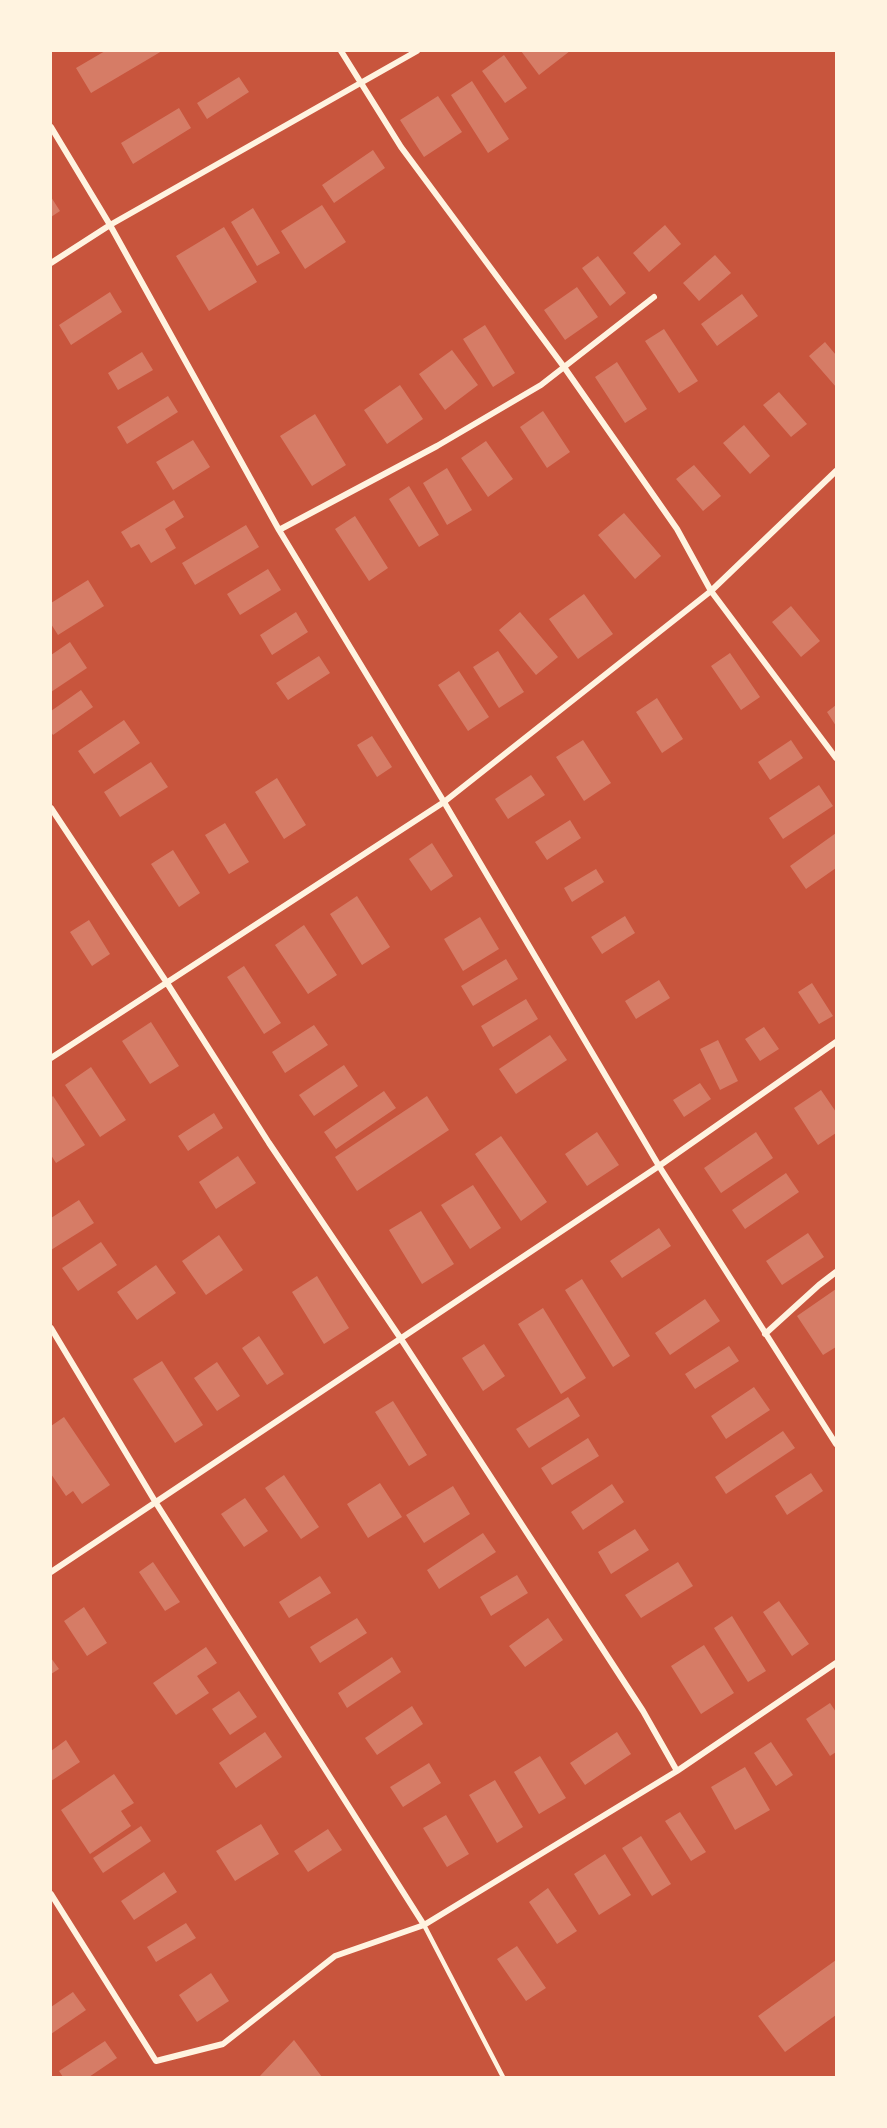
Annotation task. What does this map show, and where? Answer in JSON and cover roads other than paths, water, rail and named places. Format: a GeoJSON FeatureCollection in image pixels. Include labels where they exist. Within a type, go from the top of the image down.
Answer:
{"type":"FeatureCollection","features":[{"type":"Feature","properties":{"kind":"street"},"geometry":{"type":"LineString","coordinates":[[341,51],[401,147],[564,367],[677,530],[711,591],[836,758]]}},
{"type":"Feature","properties":{"kind":"street"},"geometry":{"type":"LineString","coordinates":[[51,263],[110,225],[417,51]]}},
{"type":"Feature","properties":{"kind":"street"},"geometry":{"type":"LineString","coordinates":[[51,128],[110,225],[279,530],[444,802],[659,1166],[836,1444]]}},
{"type":"Feature","properties":{"kind":"street"},"geometry":{"type":"LineString","coordinates":[[279,530],[437,446],[542,385],[654,297]]}},
{"type":"Feature","properties":{"kind":"street"},"geometry":{"type":"LineString","coordinates":[[51,1058],[444,802],[711,591],[836,471]]}},
{"type":"Feature","properties":{"kind":"street"},"geometry":{"type":"LineString","coordinates":[[51,808],[643,1711],[677,1771]]}},
{"type":"Feature","properties":{"kind":"street"},"geometry":{"type":"LineString","coordinates":[[51,1572],[659,1166],[836,1042]]}},
{"type":"Feature","properties":{"kind":"street"},"geometry":{"type":"LineString","coordinates":[[765,1334],[836,1272]]}},
{"type":"Feature","properties":{"kind":"street"},"geometry":{"type":"LineString","coordinates":[[51,1328],[156,1503],[424,1925]]}},
{"type":"Feature","properties":{"kind":"street"},"geometry":{"type":"LineString","coordinates":[[51,1894],[156,2061],[224,2044],[335,1956],[424,1925],[677,1771],[836,1663]]}},
{"type":"Feature","properties":{"kind":"lane"},"geometry":{"type":"LineString","coordinates":[[424,1925],[503,2077]]}}]}
